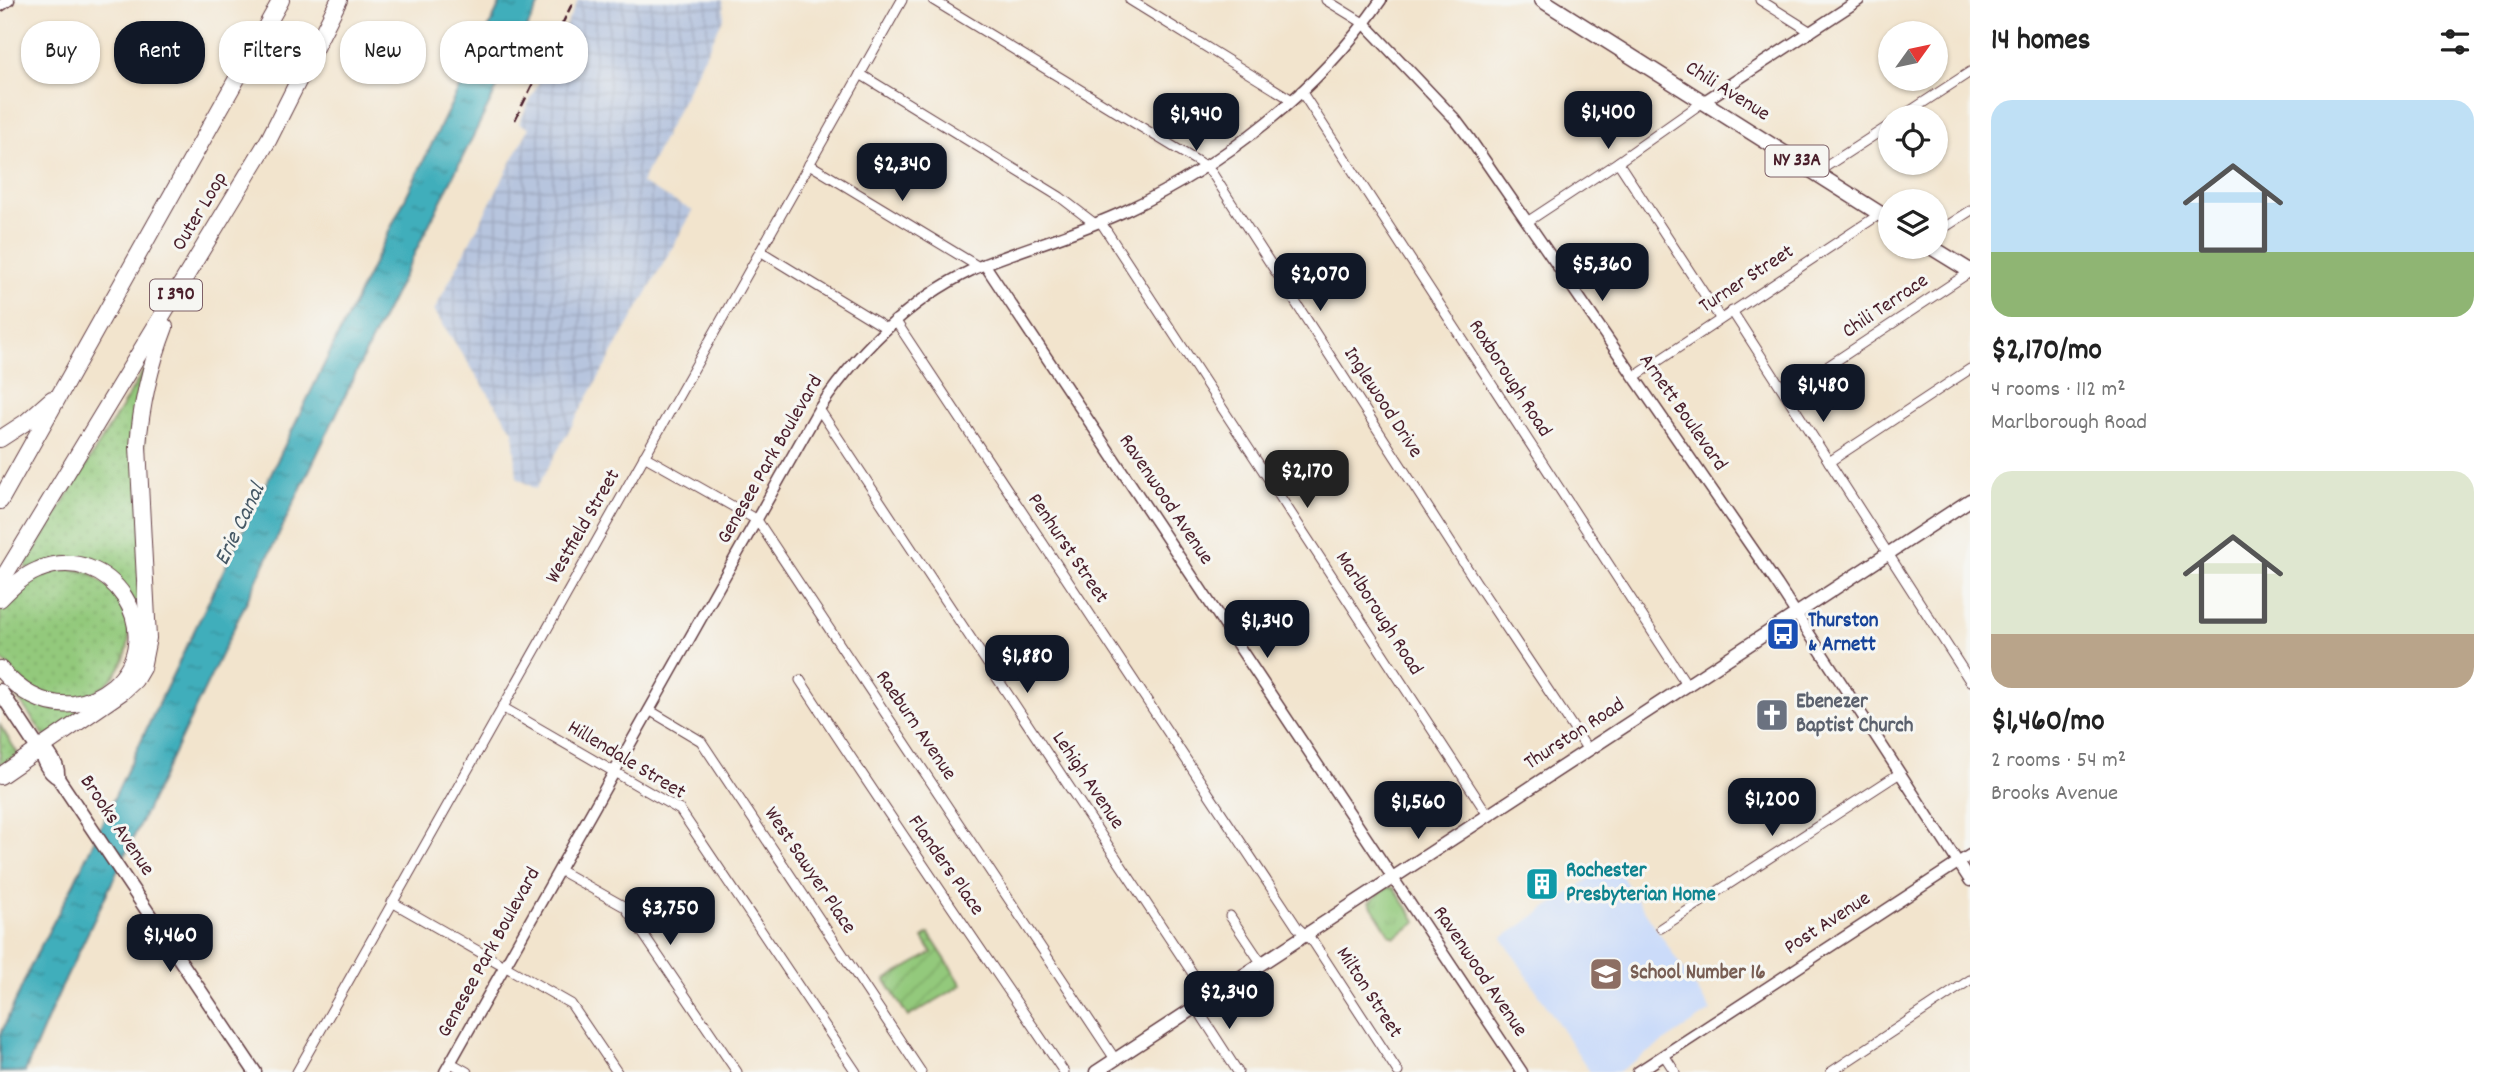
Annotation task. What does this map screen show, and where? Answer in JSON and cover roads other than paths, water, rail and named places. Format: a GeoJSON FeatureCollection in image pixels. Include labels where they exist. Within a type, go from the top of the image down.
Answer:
{"type":"FeatureCollection","features":[{"type":"Feature","properties":{"kind":"highway","name":"Outer Loop"},"geometry":{"type":"LineString","coordinates":[[0,501],[281,0]]}},
{"type":"Feature","properties":{"kind":"highway","name":"Outer Loop"},"geometry":{"type":"LineString","coordinates":[[0,583],[270,139],[340,0]]}},
{"type":"Feature","properties":{"kind":"highway"},"geometry":{"type":"LineString","coordinates":[[0,775],[122,692],[135,680],[146,655],[148,638],[138,446],[140,415],[153,360],[180,289]]}},
{"type":"Feature","properties":{"kind":"highway"},"geometry":{"type":"LineString","coordinates":[[0,439],[26,422],[62,391]]}},
{"type":"Feature","properties":{"kind":"highway"},"geometry":{"type":"LineString","coordinates":[[0,599],[38,569],[58,564],[83,566],[104,575],[123,593],[134,615],[136,639],[131,661],[120,678],[106,691],[82,702],[60,704],[38,699],[0,669]]}},
{"type":"Feature","properties":{"kind":"main road","name":"Chili Avenue"},"geometry":{"type":"LineString","coordinates":[[1542,0],[1878,213]]}},
{"type":"Feature","properties":{"kind":"main road"},"geometry":{"type":"LineString","coordinates":[[1948,258],[1970,272]]}},
{"type":"Feature","properties":{"kind":"main road","name":"Thurston Road"},"geometry":{"type":"LineString","coordinates":[[1096,1072],[1970,500]]}},
{"type":"Feature","properties":{"kind":"main road","name":"Brooks Avenue"},"geometry":{"type":"LineString","coordinates":[[0,691],[40,750],[41,758],[52,775],[58,778],[255,1072]]}},
{"type":"Feature","properties":{"kind":"street"},"geometry":{"type":"LineString","coordinates":[[0,6],[9,0]]}},
{"type":"Feature","properties":{"kind":"street","name":"Westfield Street"},"geometry":{"type":"LineString","coordinates":[[297,1072],[902,0]]}},
{"type":"Feature","properties":{"kind":"street","name":"Inglewood Drive"},"geometry":{"type":"LineString","coordinates":[[933,0],[1205,166],[1212,173],[1588,750]]}},
{"type":"Feature","properties":{"kind":"street"},"geometry":{"type":"LineString","coordinates":[[1130,0],[1292,100]]}},
{"type":"Feature","properties":{"kind":"street","name":"Arnett Boulevard"},"geometry":{"type":"LineString","coordinates":[[1326,0],[1365,24],[1455,120],[1797,614],[1970,881]]}},
{"type":"Feature","properties":{"kind":"street","name":"Genesee Park Boulevard"},"geometry":{"type":"LineString","coordinates":[[448,1067],[819,409],[849,367],[890,324],[931,294],[982,266],[1149,199],[1205,166],[1292,100],[1331,63],[1365,24],[1381,0]]}},
{"type":"Feature","properties":{"kind":"street"},"geometry":{"type":"LineString","coordinates":[[1760,0],[1811,32]]}},
{"type":"Feature","properties":{"kind":"street"},"geometry":{"type":"LineString","coordinates":[[1527,222],[1859,0]]}},
{"type":"Feature","properties":{"kind":"street"},"geometry":{"type":"LineString","coordinates":[[1919,105],[1970,72]]}},
{"type":"Feature","properties":{"kind":"street","name":"Marlborough Road"},"geometry":{"type":"LineString","coordinates":[[860,74],[1097,222],[1488,815]]}},
{"type":"Feature","properties":{"kind":"street","name":"Roxborough Road"},"geometry":{"type":"LineString","coordinates":[[1301,91],[1688,685]]}},
{"type":"Feature","properties":{"kind":"street"},"geometry":{"type":"LineString","coordinates":[[1816,173],[1878,133]]}},
{"type":"Feature","properties":{"kind":"street"},"geometry":{"type":"LineString","coordinates":[[1618,162],[1720,318]]}},
{"type":"Feature","properties":{"kind":"street","name":"Ravenwood Avenue"},"geometry":{"type":"LineString","coordinates":[[809,164],[982,266],[1522,1072]]}},
{"type":"Feature","properties":{"kind":"street"},"geometry":{"type":"LineString","coordinates":[[1948,225],[1970,211]]}},
{"type":"Feature","properties":{"kind":"street","name":"Turner Street"},"geometry":{"type":"LineString","coordinates":[[1634,377],[1720,318],[1878,221]]}},
{"type":"Feature","properties":{"kind":"street","name":"Penhurst Street"},"geometry":{"type":"LineString","coordinates":[[760,251],[890,324],[1297,927],[1306,935]]}},
{"type":"Feature","properties":{"kind":"street","name":"Chili Terrace"},"geometry":{"type":"LineString","coordinates":[[1786,394],[1970,272]]}},
{"type":"Feature","properties":{"kind":"street"},"geometry":{"type":"LineString","coordinates":[[1732,311],[1970,681]]}},
{"type":"Feature","properties":{"kind":"street"},"geometry":{"type":"LineString","coordinates":[[1829,462],[1970,369]]}},
{"type":"Feature","properties":{"kind":"street","name":"Lehigh Avenue"},"geometry":{"type":"LineString","coordinates":[[819,409],[1209,998]]}},
{"type":"Feature","properties":{"kind":"street","name":"Raeburn Avenue"},"geometry":{"type":"LineString","coordinates":[[644,456],[757,520],[1115,1059]]}},
{"type":"Feature","properties":{"kind":"street","name":"Flanders Place"},"geometry":{"type":"LineString","coordinates":[[800,680],[897,828],[925,864],[1064,1072]]}},
{"type":"Feature","properties":{"kind":"street","name":"Hillendale Street"},"geometry":{"type":"LineString","coordinates":[[502,707],[680,810],[856,1072]]}},
{"type":"Feature","properties":{"kind":"street","name":"West Sawyer Place"},"geometry":{"type":"LineString","coordinates":[[649,710],[701,741],[921,1072]]}},
{"type":"Feature","properties":{"kind":"street"},"geometry":{"type":"LineString","coordinates":[[1661,928],[1900,773]]}},
{"type":"Feature","properties":{"kind":"street","name":"Post Avenue"},"geometry":{"type":"LineString","coordinates":[[1638,1072],[1970,855]]}},
{"type":"Feature","properties":{"kind":"street"},"geometry":{"type":"LineString","coordinates":[[559,870],[625,907],[737,1072]]}},
{"type":"Feature","properties":{"kind":"street"},"geometry":{"type":"LineString","coordinates":[[392,902],[570,1003],[617,1072]]}},
{"type":"Feature","properties":{"kind":"street"},"geometry":{"type":"LineString","coordinates":[[1230,916],[1262,964]]}},
{"type":"Feature","properties":{"kind":"street","name":"Milton Street"},"geometry":{"type":"LineString","coordinates":[[1306,935],[1314,943],[1398,1072]]}},
{"type":"Feature","properties":{"kind":"street"},"geometry":{"type":"LineString","coordinates":[[1831,1072],[1970,980]]}},
{"type":"Feature","properties":{"kind":"street"},"geometry":{"type":"LineString","coordinates":[[1196,1007],[1238,1072]]}},
{"type":"Feature","properties":{"kind":"street"},"geometry":{"type":"LineString","coordinates":[[1664,1055],[1675,1072]]}},
{"type":"Feature","properties":{"kind":"street"},"geometry":{"type":"LineString","coordinates":[[448,1067],[467,1072]]}},
{"type":"Feature","properties":{"kind":"water"},"geometry":{"type":"Polygon","coordinates":[[[502,0],[541,0],[531,21],[492,21],[502,0]]]}},
{"type":"Feature","properties":{"kind":"water"},"geometry":{"type":"Polygon","coordinates":[[[461,84],[499,84],[379,325],[58,995],[25,1072],[0,1072],[0,1036],[33,961],[74,883],[461,84]]]}},
{"type":"Feature","properties":{"kind":"railway"},"geometry":{"type":"LineString","coordinates":[[515,120],[574,0]]}},
{"type":"Feature","properties":{"kind":"place","name":"Thurston & Arnett"},"geometry":{"type":"Point","coordinates":[1783,634]}},
{"type":"Feature","properties":{"kind":"place","name":"Ebenezer Baptist Church"},"geometry":{"type":"Point","coordinates":[1772,715]}},
{"type":"Feature","properties":{"kind":"place","name":"Rochester Presbyterian Home"},"geometry":{"type":"Point","coordinates":[1542,884]}},
{"type":"Feature","properties":{"kind":"place","name":"School Number 16"},"geometry":{"type":"Point","coordinates":[1606,974]}},
{"type":"Feature","properties":{"kind":"water label","name":"Erie Canal"},"geometry":{"type":"Point","coordinates":[241,525]}}]}
